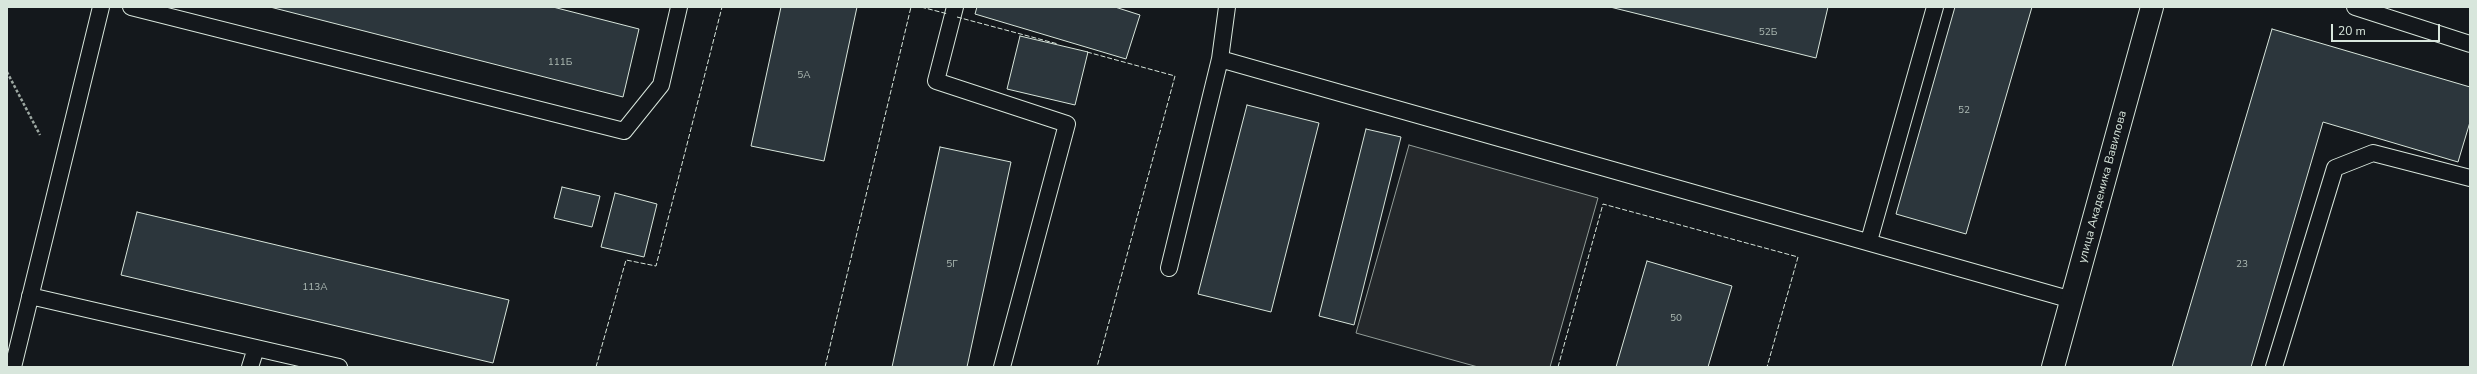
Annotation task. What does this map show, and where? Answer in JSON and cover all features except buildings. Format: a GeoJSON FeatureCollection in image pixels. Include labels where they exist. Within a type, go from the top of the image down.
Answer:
{"type":"FeatureCollection","features":[{"type":"Feature","properties":{"kind":"street","name":"улица Академика Вавилова"},"geometry":{"type":"LineString","coordinates":[[2053,367],[2152,7]]}},
{"type":"Feature","properties":{"kind":"lane"},"geometry":{"type":"LineString","coordinates":[[13,367],[101,7]]}},
{"type":"Feature","properties":{"kind":"lane"},"geometry":{"type":"LineString","coordinates":[[131,7],[624,131],[660,85],[679,7]]}},
{"type":"Feature","properties":{"kind":"lane"},"geometry":{"type":"LineString","coordinates":[[954,7],[936,81],[1067,124],[1002,367]]}},
{"type":"Feature","properties":{"kind":"lane"},"geometry":{"type":"LineString","coordinates":[[1169,268],[1220,59],[1227,7]]}},
{"type":"Feature","properties":{"kind":"lane"},"geometry":{"type":"LineString","coordinates":[[1869,241],[1935,7]]}},
{"type":"Feature","properties":{"kind":"lane"},"geometry":{"type":"LineString","coordinates":[[2355,7],[2470,44]]}},
{"type":"Feature","properties":{"kind":"lane"},"geometry":{"type":"LineString","coordinates":[[1220,59],[1869,241],[2072,300]]}},
{"type":"Feature","properties":{"kind":"lane"},"geometry":{"type":"LineString","coordinates":[[2274,367],[2335,168],[2373,153],[2470,178]]}},
{"type":"Feature","properties":{"kind":"lane"},"geometry":{"type":"LineString","coordinates":[[30,296],[339,367]]}},
{"type":"Feature","properties":{"kind":"lane"},"geometry":{"type":"LineString","coordinates":[[250,367],[256,348]]}},
{"type":"Feature","properties":{"kind":"path"},"geometry":{"type":"LineString","coordinates":[[7,72],[60,173]]}},
{"type":"Feature","properties":{"kind":"shaded area"},"geometry":{"type":"Polygon","coordinates":[[[1409,145],[1598,198],[1550,367],[1478,367],[1356,333],[1409,145]]]}},
{"type":"Feature","properties":{"kind":"fence"},"geometry":{"type":"LineString","coordinates":[[596,367],[626,260],[656,266],[722,7]]}},
{"type":"Feature","properties":{"kind":"fence"},"geometry":{"type":"LineString","coordinates":[[825,367],[911,7]]}},
{"type":"Feature","properties":{"kind":"fence"},"geometry":{"type":"LineString","coordinates":[[921,7],[948,14]]}},
{"type":"Feature","properties":{"kind":"fence"},"geometry":{"type":"LineString","coordinates":[[957,17],[1058,44]]}},
{"type":"Feature","properties":{"kind":"fence"},"geometry":{"type":"LineString","coordinates":[[1087,52],[1175,76],[1097,367]]}},
{"type":"Feature","properties":{"kind":"fence"},"geometry":{"type":"LineString","coordinates":[[1558,367],[1603,204],[1798,257],[1767,367]]}}]}
